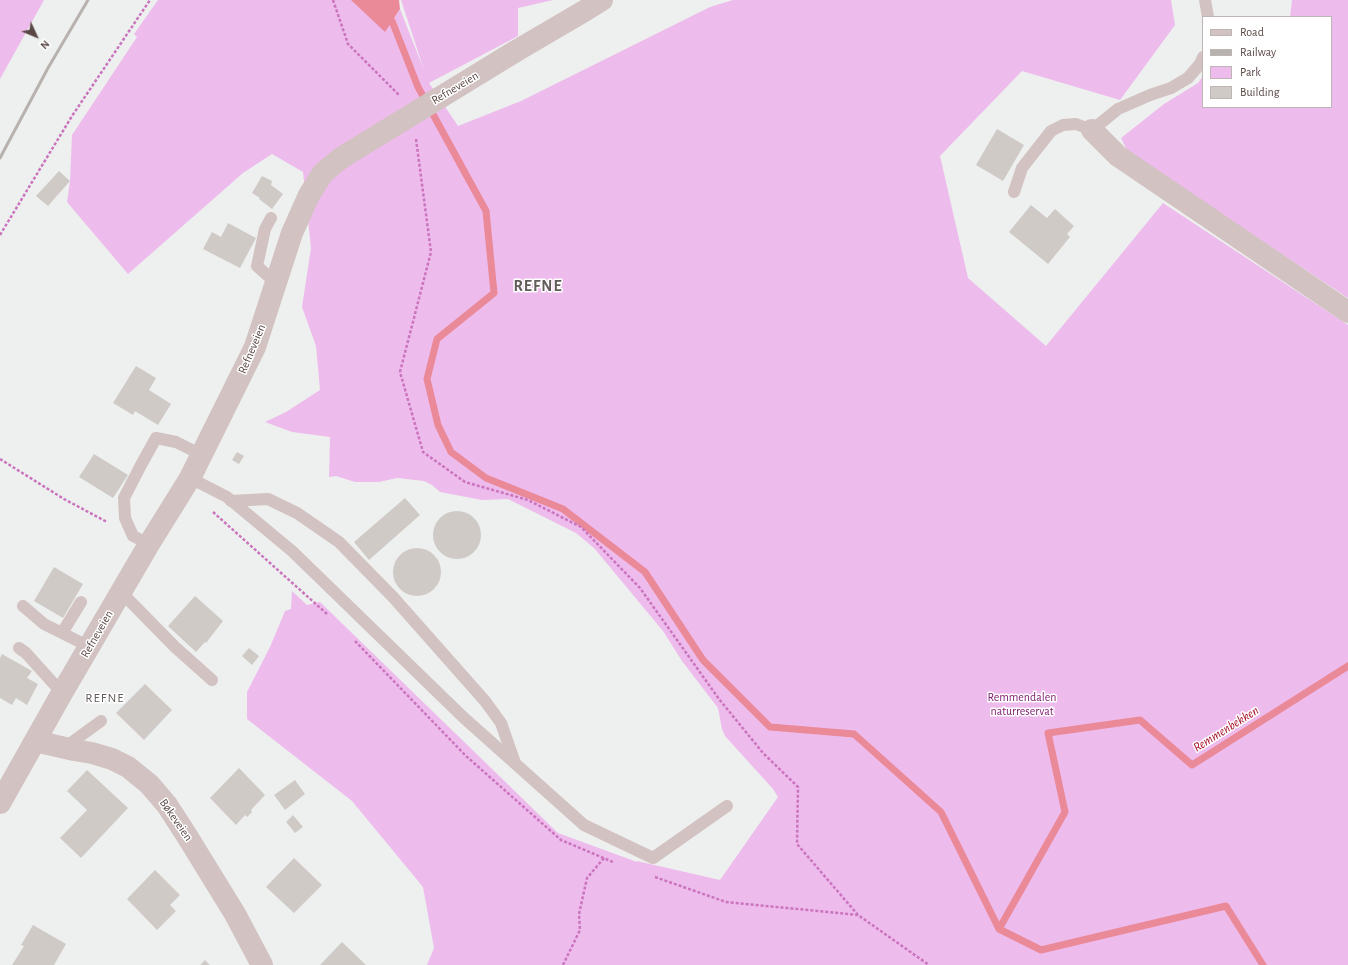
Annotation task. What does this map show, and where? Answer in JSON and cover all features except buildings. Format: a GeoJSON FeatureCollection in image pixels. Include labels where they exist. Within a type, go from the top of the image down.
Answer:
{"type":"FeatureCollection","features":[{"type":"Feature","properties":{"kind":"street","name":"Refneveien"},"geometry":{"type":"LineString","coordinates":[[2,796],[121,592],[141,540],[190,478],[255,347],[292,233],[309,195],[323,172],[341,158],[602,0]]}},
{"type":"Feature","properties":{"kind":"street"},"geometry":{"type":"LineString","coordinates":[[1092,130],[1118,156],[1348,312]]}},
{"type":"Feature","properties":{"kind":"street","name":"Bøkeveien"},"geometry":{"type":"LineString","coordinates":[[35,741],[92,753],[112,760],[128,767],[156,792],[167,805],[192,842],[235,914],[262,965]]}},
{"type":"Feature","properties":{"kind":"lane"},"geometry":{"type":"LineString","coordinates":[[1205,0],[1208,16]]}},
{"type":"Feature","properties":{"kind":"lane"},"geometry":{"type":"LineString","coordinates":[[1014,192],[1022,168],[1051,130],[1064,125],[1076,124],[1092,130],[1118,109],[1171,88],[1188,78],[1202,59]]}},
{"type":"Feature","properties":{"kind":"lane"},"geometry":{"type":"LineString","coordinates":[[271,218],[265,229],[257,266],[276,283]]}},
{"type":"Feature","properties":{"kind":"lane"},"geometry":{"type":"LineString","coordinates":[[141,540],[125,518],[124,498],[156,438],[176,442],[202,454]]}},
{"type":"Feature","properties":{"kind":"lane"},"geometry":{"type":"LineString","coordinates":[[190,478],[231,501],[292,551],[464,717],[584,825],[653,858],[727,806]]}},
{"type":"Feature","properties":{"kind":"lane"},"geometry":{"type":"LineString","coordinates":[[231,501],[268,499],[297,513],[339,542],[393,597],[485,702],[501,723],[515,764]]}},
{"type":"Feature","properties":{"kind":"lane"},"geometry":{"type":"LineString","coordinates":[[121,592],[175,647],[212,680]]}},
{"type":"Feature","properties":{"kind":"lane"},"geometry":{"type":"LineString","coordinates":[[62,633],[81,602]]}},
{"type":"Feature","properties":{"kind":"lane"},"geometry":{"type":"LineString","coordinates":[[23,606],[44,624],[90,647]]}},
{"type":"Feature","properties":{"kind":"lane"},"geometry":{"type":"LineString","coordinates":[[19,648],[26,653],[62,693]]}},
{"type":"Feature","properties":{"kind":"lane"},"geometry":{"type":"LineString","coordinates":[[64,748],[101,721]]}},
{"type":"Feature","properties":{"kind":"path"},"geometry":{"type":"LineString","coordinates":[[0,235],[72,116],[150,0]]}},
{"type":"Feature","properties":{"kind":"path"},"geometry":{"type":"LineString","coordinates":[[333,0],[348,44],[400,96]]}},
{"type":"Feature","properties":{"kind":"path"},"geometry":{"type":"LineString","coordinates":[[416,138],[431,252],[400,372],[423,452],[465,482],[528,500],[581,527],[640,588],[719,699],[763,753],[798,787],[797,844],[858,915]]}},
{"type":"Feature","properties":{"kind":"path"},"geometry":{"type":"LineString","coordinates":[[0,459],[64,499],[141,540]]}},
{"type":"Feature","properties":{"kind":"path"},"geometry":{"type":"LineString","coordinates":[[562,965],[580,930],[579,914],[587,878],[604,858]]}},
{"type":"Feature","properties":{"kind":"green space"},"geometry":{"type":"Polygon","coordinates":[[[0,0],[44,0],[0,79],[0,0]]]}},
{"type":"Feature","properties":{"kind":"green space","name":"Remmendalen naturreservat"},"geometry":{"type":"Polygon","coordinates":[[[158,0],[373,0],[390,25],[400,9],[424,70],[401,0],[553,0],[518,8],[518,36],[429,83],[458,126],[521,101],[710,7],[733,0],[1171,0],[1175,25],[1120,100],[1022,71],[940,156],[968,278],[1046,346],[1163,203],[1348,325],[1348,965],[427,965],[434,948],[423,887],[352,801],[247,719],[247,692],[270,647],[285,611],[291,609],[292,591],[307,605],[320,602],[558,833],[637,862],[720,880],[778,797],[773,789],[725,736],[722,729],[718,708],[682,661],[663,631],[594,548],[576,533],[508,499],[482,500],[440,492],[432,485],[424,481],[397,478],[379,482],[355,482],[336,476],[329,477],[330,437],[292,432],[265,422],[286,412],[320,390],[316,346],[302,307],[311,248],[303,172],[272,154],[243,173],[128,274],[67,202],[70,181],[72,135],[137,37],[134,34],[158,0]]]}},
{"type":"Feature","properties":{"kind":"green space"},"geometry":{"type":"Polygon","coordinates":[[[1292,0],[1348,0],[1348,298],[1128,152],[1121,138],[1164,104],[1198,83],[1202,77],[1202,108],[1332,108],[1332,16],[1290,16],[1292,0]]]}},
{"type":"Feature","properties":{"kind":"shaded area"},"geometry":{"type":"Polygon","coordinates":[[[351,0],[399,0],[400,9],[385,32],[351,0]]]}},
{"type":"Feature","properties":{"kind":"waterway"},"geometry":{"type":"LineString","coordinates":[[392,21],[418,87],[486,211],[494,293],[437,339],[427,379],[438,425],[451,452],[486,478],[563,509],[645,572],[703,660],[770,727],[854,734],[941,812],[999,929],[1041,950],[1226,906],[1263,965]]}},
{"type":"Feature","properties":{"kind":"waterway","name":"Remmenbekken"},"geometry":{"type":"LineString","coordinates":[[999,929],[1065,812],[1048,733],[1140,720],[1192,765],[1348,666]]}},
{"type":"Feature","properties":{"kind":"railway"},"geometry":{"type":"LineString","coordinates":[[0,158],[48,68],[88,0]]}},
{"type":"Feature","properties":{"kind":"district","name":"REFNE"},"geometry":{"type":"Point","coordinates":[538,286]}},
{"type":"Feature","properties":{"kind":"district","name":"REFNE"},"geometry":{"type":"Point","coordinates":[105,698]}}]}
